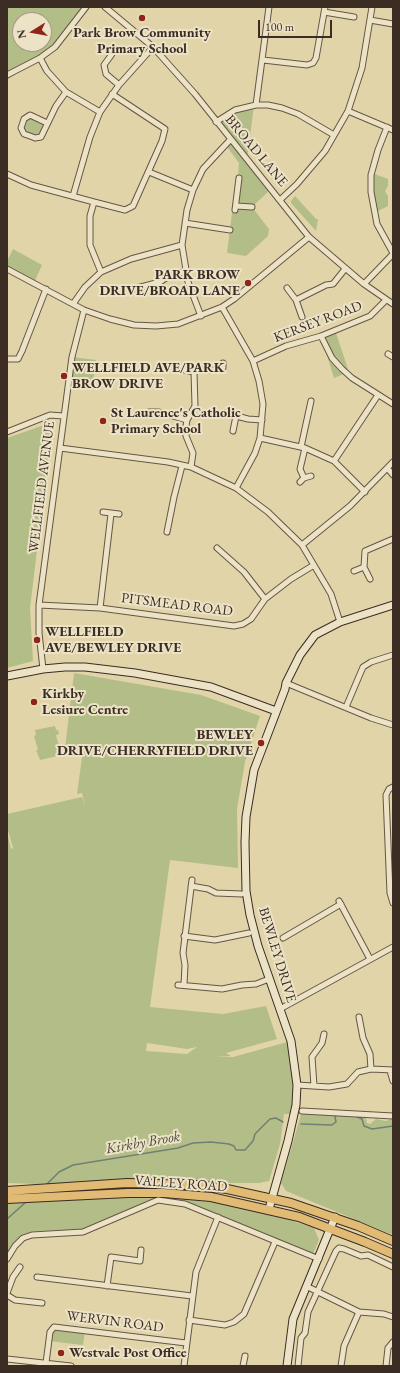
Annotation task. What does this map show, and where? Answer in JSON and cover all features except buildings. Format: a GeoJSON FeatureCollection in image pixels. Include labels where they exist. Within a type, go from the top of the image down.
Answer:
{"type":"FeatureCollection","features":[{"type":"Feature","properties":{"kind":"main road","name":"VALLEY ROAD"},"geometry":{"type":"LineString","coordinates":[[7,1191],[128,1183],[167,1183],[227,1189],[272,1197],[335,1217],[393,1241]]}},
{"type":"Feature","properties":{"kind":"main road","name":"VALLEY ROAD"},"geometry":{"type":"LineString","coordinates":[[7,1199],[164,1193],[211,1197],[299,1217],[331,1228],[393,1254]]}},
{"type":"Feature","properties":{"kind":"street"},"geometry":{"type":"LineString","coordinates":[[7,75],[40,58],[56,47],[86,7]]}},
{"type":"Feature","properties":{"kind":"street","name":"BROAD LANE"},"geometry":{"type":"LineString","coordinates":[[105,7],[153,47],[195,94],[230,140],[309,237],[345,269],[393,304]]}},
{"type":"Feature","properties":{"kind":"street"},"geometry":{"type":"LineString","coordinates":[[256,105],[269,7]]}},
{"type":"Feature","properties":{"kind":"street"},"geometry":{"type":"LineString","coordinates":[[280,200],[314,166],[348,111],[362,68],[372,7]]}},
{"type":"Feature","properties":{"kind":"street"},"geometry":{"type":"LineString","coordinates":[[263,60],[307,65],[313,63],[316,58],[324,10],[354,17]]}},
{"type":"Feature","properties":{"kind":"street"},"geometry":{"type":"LineString","coordinates":[[370,20],[393,24]]}},
{"type":"Feature","properties":{"kind":"street"},"geometry":{"type":"LineString","coordinates":[[73,196],[90,137],[100,112],[119,84],[153,47]]}},
{"type":"Feature","properties":{"kind":"street"},"geometry":{"type":"LineString","coordinates":[[112,54],[104,65],[106,74],[119,84]]}},
{"type":"Feature","properties":{"kind":"street"},"geometry":{"type":"LineString","coordinates":[[40,58],[47,71],[66,92],[100,112]]}},
{"type":"Feature","properties":{"kind":"street"},"geometry":{"type":"LineString","coordinates":[[48,122],[30,116],[24,119],[21,128],[24,134],[35,138],[42,137],[47,128],[48,122],[66,92]]}},
{"type":"Feature","properties":{"kind":"street"},"geometry":{"type":"LineString","coordinates":[[7,174],[31,185],[124,210],[133,206],[149,172],[165,129],[112,94]]}},
{"type":"Feature","properties":{"kind":"street"},"geometry":{"type":"LineString","coordinates":[[216,122],[235,110],[256,105],[282,108],[298,114],[334,135]]}},
{"type":"Feature","properties":{"kind":"street"},"geometry":{"type":"LineString","coordinates":[[348,111],[393,130]]}},
{"type":"Feature","properties":{"kind":"street"},"geometry":{"type":"LineString","coordinates":[[364,284],[393,254],[377,224],[372,192],[372,173],[378,150],[387,127]]}},
{"type":"Feature","properties":{"kind":"street"},"geometry":{"type":"LineString","coordinates":[[201,316],[186,271],[182,245],[185,223],[193,190],[203,169],[230,140]]}},
{"type":"Feature","properties":{"kind":"street"},"geometry":{"type":"LineString","coordinates":[[149,172],[193,190]]}},
{"type":"Feature","properties":{"kind":"street"},"geometry":{"type":"LineString","coordinates":[[239,178],[236,208],[252,207]]}},
{"type":"Feature","properties":{"kind":"street"},"geometry":{"type":"LineString","coordinates":[[94,202],[90,216],[90,245],[101,272]]}},
{"type":"Feature","properties":{"kind":"street"},"geometry":{"type":"LineString","coordinates":[[185,223],[230,230]]}},
{"type":"Feature","properties":{"kind":"street"},"geometry":{"type":"LineString","coordinates":[[7,269],[84,310],[110,319],[134,325],[156,326],[178,324],[222,307],[234,299],[309,237]]}},
{"type":"Feature","properties":{"kind":"street"},"geometry":{"type":"LineString","coordinates":[[73,304],[85,287],[101,272],[131,259],[182,245]]}},
{"type":"Feature","properties":{"kind":"street"},"geometry":{"type":"LineString","coordinates":[[296,300],[326,285],[333,284],[345,269]]}},
{"type":"Feature","properties":{"kind":"street"},"geometry":{"type":"LineString","coordinates":[[133,289],[160,282],[170,276],[186,271]]}},
{"type":"Feature","properties":{"kind":"street"},"geometry":{"type":"LineString","coordinates":[[287,288],[296,300],[302,316]]}},
{"type":"Feature","properties":{"kind":"street"},"geometry":{"type":"LineString","coordinates":[[7,359],[11,361],[18,359],[46,289]]}},
{"type":"Feature","properties":{"kind":"street","name":"KERSEY ROAD"},"geometry":{"type":"LineString","coordinates":[[253,361],[286,346],[321,336],[370,316],[386,300]]}},
{"type":"Feature","properties":{"kind":"street"},"geometry":{"type":"LineString","coordinates":[[222,307],[253,361],[262,393],[260,438],[247,470],[236,488]]}},
{"type":"Feature","properties":{"kind":"street","name":"WELLFIELD AVENUE"},"geometry":{"type":"LineString","coordinates":[[43,669],[39,628],[39,605],[72,356],[84,310]]}},
{"type":"Feature","properties":{"kind":"street"},"geometry":{"type":"LineString","coordinates":[[321,336],[332,358],[342,369],[393,404]]}},
{"type":"Feature","properties":{"kind":"street"},"geometry":{"type":"LineString","coordinates":[[185,370],[194,372],[224,367]]}},
{"type":"Feature","properties":{"kind":"street"},"geometry":{"type":"LineString","coordinates":[[191,468],[193,453],[186,436],[187,420],[195,406],[194,372]]}},
{"type":"Feature","properties":{"kind":"street"},"geometry":{"type":"LineString","coordinates":[[334,461],[378,395]]}},
{"type":"Feature","properties":{"kind":"street"},"geometry":{"type":"LineString","coordinates":[[304,478],[300,469],[312,401]]}},
{"type":"Feature","properties":{"kind":"street"},"geometry":{"type":"LineString","coordinates":[[149,412],[159,412],[187,420]]}},
{"type":"Feature","properties":{"kind":"street"},"geometry":{"type":"LineString","coordinates":[[225,413],[262,420]]}},
{"type":"Feature","properties":{"kind":"street"},"geometry":{"type":"LineString","coordinates":[[7,432],[50,415],[63,416]]}},
{"type":"Feature","properties":{"kind":"street"},"geometry":{"type":"LineString","coordinates":[[233,431],[236,416]]}},
{"type":"Feature","properties":{"kind":"street"},"geometry":{"type":"LineString","coordinates":[[260,438],[303,448],[334,461],[365,492]]}},
{"type":"Feature","properties":{"kind":"street"},"geometry":{"type":"LineString","coordinates":[[60,448],[138,458],[191,468],[236,488],[273,516],[302,545],[331,594],[340,622]]}},
{"type":"Feature","properties":{"kind":"street"},"geometry":{"type":"LineString","coordinates":[[302,545],[365,492],[393,462]]}},
{"type":"Feature","properties":{"kind":"street"},"geometry":{"type":"LineString","coordinates":[[167,532],[182,466]]}},
{"type":"Feature","properties":{"kind":"street"},"geometry":{"type":"LineString","coordinates":[[388,469],[393,475]]}},
{"type":"Feature","properties":{"kind":"street"},"geometry":{"type":"LineString","coordinates":[[300,482],[304,478],[311,476]]}},
{"type":"Feature","properties":{"kind":"street"},"geometry":{"type":"LineString","coordinates":[[103,512],[119,514]]}},
{"type":"Feature","properties":{"kind":"street"},"geometry":{"type":"LineString","coordinates":[[100,608],[111,514]]}},
{"type":"Feature","properties":{"kind":"street"},"geometry":{"type":"LineString","coordinates":[[370,579],[364,567],[365,551],[393,539]]}},
{"type":"Feature","properties":{"kind":"street"},"geometry":{"type":"LineString","coordinates":[[217,548],[244,572],[265,599]]}},
{"type":"Feature","properties":{"kind":"street","name":"PITSMEAD ROAD"},"geometry":{"type":"LineString","coordinates":[[39,605],[100,608],[234,626],[243,624],[251,619],[265,599],[291,579],[314,565]]}},
{"type":"Feature","properties":{"kind":"street"},"geometry":{"type":"LineString","coordinates":[[354,571],[364,567]]}},
{"type":"Feature","properties":{"kind":"street","name":"BEWLEY DRIVE"},"geometry":{"type":"LineString","coordinates":[[269,1209],[288,1141],[296,1105],[297,1085],[291,1041],[269,979],[250,915],[246,882],[245,842],[246,816],[254,770],[286,683],[300,655],[315,635],[340,622],[393,605]]}},
{"type":"Feature","properties":{"kind":"street"},"geometry":{"type":"LineString","coordinates":[[346,707],[363,667],[370,662],[393,655]]}},
{"type":"Feature","properties":{"kind":"street"},"geometry":{"type":"LineString","coordinates":[[7,676],[43,669],[85,667],[180,680],[211,687],[276,711]]}},
{"type":"Feature","properties":{"kind":"street"},"geometry":{"type":"LineString","coordinates":[[286,683],[393,725]]}},
{"type":"Feature","properties":{"kind":"street"},"geometry":{"type":"LineString","coordinates":[[393,787],[388,789],[386,795],[390,894],[393,903]]}},
{"type":"Feature","properties":{"kind":"street"},"geometry":{"type":"LineString","coordinates":[[192,880],[184,936],[183,953],[186,965],[181,985],[222,989],[238,985],[256,984],[269,979]]}},
{"type":"Feature","properties":{"kind":"street"},"geometry":{"type":"LineString","coordinates":[[191,886],[208,888],[216,893],[242,894]]}},
{"type":"Feature","properties":{"kind":"street"},"geometry":{"type":"LineString","coordinates":[[283,938],[340,903],[370,959]]}},
{"type":"Feature","properties":{"kind":"street"},"geometry":{"type":"LineString","coordinates":[[184,936],[216,940],[248,933]]}},
{"type":"Feature","properties":{"kind":"street"},"geometry":{"type":"LineString","coordinates":[[280,1009],[393,947]]}},
{"type":"Feature","properties":{"kind":"street"},"geometry":{"type":"LineString","coordinates":[[359,1017],[363,1038],[370,1054],[371,1069]]}},
{"type":"Feature","properties":{"kind":"street"},"geometry":{"type":"LineString","coordinates":[[314,1086],[309,1056],[322,1043],[324,1034]]}},
{"type":"Feature","properties":{"kind":"street"},"geometry":{"type":"LineString","coordinates":[[297,1085],[330,1087],[348,1084],[358,1072],[371,1069],[391,1070],[393,1080]]}},
{"type":"Feature","properties":{"kind":"street"},"geometry":{"type":"LineString","coordinates":[[302,1111],[393,1116]]}},
{"type":"Feature","properties":{"kind":"street"},"geometry":{"type":"LineString","coordinates":[[7,1259],[15,1246],[23,1238],[32,1235],[83,1232],[158,1200],[185,1204],[319,1259]]}},
{"type":"Feature","properties":{"kind":"street"},"geometry":{"type":"LineString","coordinates":[[184,1366],[196,1272],[218,1217]]}},
{"type":"Feature","properties":{"kind":"street"},"geometry":{"type":"LineString","coordinates":[[287,1366],[294,1319],[335,1217]]}},
{"type":"Feature","properties":{"kind":"street"},"geometry":{"type":"LineString","coordinates":[[189,1320],[224,1325],[234,1322],[244,1314],[275,1242]]}},
{"type":"Feature","properties":{"kind":"street"},"geometry":{"type":"LineString","coordinates":[[298,1366],[301,1338],[305,1332],[308,1312],[336,1251],[339,1248],[361,1256],[368,1256],[393,1267]]}},
{"type":"Feature","properties":{"kind":"street"},"geometry":{"type":"LineString","coordinates":[[107,1286],[111,1257],[140,1261],[141,1250]]}},
{"type":"Feature","properties":{"kind":"street"},"geometry":{"type":"LineString","coordinates":[[20,1267],[13,1277],[7,1294],[15,1300],[42,1303]]}},
{"type":"Feature","properties":{"kind":"street"},"geometry":{"type":"LineString","coordinates":[[37,1277],[192,1296]]}},
{"type":"Feature","properties":{"kind":"street"},"geometry":{"type":"LineString","coordinates":[[306,1286],[359,1312],[393,1316]]}},
{"type":"Feature","properties":{"kind":"street"},"geometry":{"type":"LineString","coordinates":[[341,1366],[344,1346],[359,1312]]}},
{"type":"Feature","properties":{"kind":"street","name":"WERVIN ROAD"},"geometry":{"type":"LineString","coordinates":[[46,1363],[50,1332],[54,1327],[186,1343]]}},
{"type":"Feature","properties":{"kind":"street"},"geometry":{"type":"LineString","coordinates":[[386,1366],[388,1348],[393,1342]]}},
{"type":"Feature","properties":{"kind":"street"},"geometry":{"type":"LineString","coordinates":[[243,1366],[244,1356]]}},
{"type":"Feature","properties":{"kind":"street"},"geometry":{"type":"LineString","coordinates":[[7,1359],[18,1363],[46,1363],[71,1366]]}},
{"type":"Feature","properties":{"kind":"green space"},"geometry":{"type":"Polygon","coordinates":[[[8,7],[85,7],[66,33],[52,46],[52,12],[12,12],[12,52],[46,52],[40,58],[7,80],[8,7]]]}},
{"type":"Feature","properties":{"kind":"green space"},"geometry":{"type":"Polygon","coordinates":[[[254,105],[247,160],[271,189],[252,207],[269,229],[268,236],[246,256],[227,253],[232,213],[236,206],[239,163],[225,144],[230,140],[216,122],[235,110],[254,105]]]}},
{"type":"Feature","properties":{"kind":"green space"},"geometry":{"type":"Polygon","coordinates":[[[30,115],[47,123],[41,137],[30,136],[21,128],[24,119],[30,115]]]}},
{"type":"Feature","properties":{"kind":"green space"},"geometry":{"type":"Polygon","coordinates":[[[372,173],[388,179],[388,186],[385,191],[388,196],[388,206],[374,213],[372,173]]]}},
{"type":"Feature","properties":{"kind":"green space"},"geometry":{"type":"Polygon","coordinates":[[[295,196],[316,219],[318,219],[316,231],[291,203],[295,196]]]}},
{"type":"Feature","properties":{"kind":"green space"},"geometry":{"type":"Polygon","coordinates":[[[13,249],[42,265],[34,283],[7,269],[7,261],[13,249]]]}},
{"type":"Feature","properties":{"kind":"green space"},"geometry":{"type":"Polygon","coordinates":[[[335,330],[349,372],[334,378],[321,336],[335,330]]]}},
{"type":"Feature","properties":{"kind":"green space"},"geometry":{"type":"Polygon","coordinates":[[[98,346],[92,390],[67,387],[72,357],[96,360],[98,346]]]}},
{"type":"Feature","properties":{"kind":"green space"},"geometry":{"type":"Polygon","coordinates":[[[47,424],[52,427],[30,608],[33,661],[7,668],[7,438],[47,424]]]}},
{"type":"Feature","properties":{"kind":"green space"},"geometry":{"type":"Polygon","coordinates":[[[74,673],[201,695],[260,716],[245,762],[237,809],[238,868],[170,860],[150,1007],[223,1014],[266,1006],[277,1039],[226,1053],[231,1056],[215,1056],[233,1057],[291,1041],[294,1062],[294,1114],[284,1114],[280,1144],[269,1181],[259,1183],[198,1183],[129,1179],[37,1184],[7,1183],[7,832],[11,849],[13,848],[7,827],[7,814],[82,797],[85,806],[82,793],[77,794],[83,750],[65,748],[74,673]],[[147,1043],[146,1051],[187,1054],[197,1047],[187,1049],[147,1043]]]}},
{"type":"Feature","properties":{"kind":"green space"},"geometry":{"type":"Polygon","coordinates":[[[55,726],[59,734],[56,735],[59,746],[62,745],[62,755],[40,760],[36,750],[38,750],[34,736],[36,735],[35,730],[55,726]]]}},
{"type":"Feature","properties":{"kind":"green space"},"geometry":{"type":"Polygon","coordinates":[[[302,1111],[365,1114],[367,1123],[370,1124],[376,1119],[386,1121],[393,1118],[393,1235],[286,1191],[281,1183],[302,1111]]]}},
{"type":"Feature","properties":{"kind":"green space"},"geometry":{"type":"Polygon","coordinates":[[[158,1197],[158,1199],[147,1201],[95,1226],[82,1230],[35,1231],[24,1234],[15,1241],[7,1254],[7,1202],[158,1197]]]}},
{"type":"Feature","properties":{"kind":"green space"},"geometry":{"type":"Polygon","coordinates":[[[163,1197],[211,1201],[268,1213],[314,1228],[319,1240],[313,1254],[201,1209],[163,1197]]]}},
{"type":"Feature","properties":{"kind":"green space"},"geometry":{"type":"Polygon","coordinates":[[[54,1327],[85,1331],[83,1345],[49,1341],[54,1327]]]}},
{"type":"Feature","properties":{"kind":"waterway","name":"Kirkby Brook"},"geometry":{"type":"LineString","coordinates":[[301,1124],[332,1125],[336,1122],[335,1117],[337,1115]]}},
{"type":"Feature","properties":{"kind":"waterway","name":"Kirkby Brook"},"geometry":{"type":"LineString","coordinates":[[355,1116],[362,1119],[364,1126],[372,1129],[393,1126]]}},
{"type":"Feature","properties":{"kind":"waterway","name":"Kirkby Brook"},"geometry":{"type":"LineString","coordinates":[[46,1185],[59,1172],[73,1165],[178,1148],[193,1143],[211,1142],[229,1144],[234,1146],[236,1150],[245,1150],[253,1141],[255,1134],[270,1119],[276,1118],[283,1122]]}},
{"type":"Feature","properties":{"kind":"waterway","name":"Kirkby Brook"},"geometry":{"type":"LineString","coordinates":[[7,1219],[26,1202]]}},
{"type":"Feature","properties":{"kind":"place","name":"Park Brow Community Primary School"},"geometry":{"type":"Point","coordinates":[142,18]}},
{"type":"Feature","properties":{"kind":"place","name":"PARK BROW DRIVE/BROAD LANE"},"geometry":{"type":"Point","coordinates":[248,283]}},
{"type":"Feature","properties":{"kind":"place","name":"WELLFIELD AVE/PARK BROW DRIVE"},"geometry":{"type":"Point","coordinates":[64,376]}},
{"type":"Feature","properties":{"kind":"place","name":"St Laurence's Catholic Primary School"},"geometry":{"type":"Point","coordinates":[103,421]}},
{"type":"Feature","properties":{"kind":"place","name":"WELLFIELD AVE/BEWLEY DRIVE"},"geometry":{"type":"Point","coordinates":[37,640]}},
{"type":"Feature","properties":{"kind":"place","name":"Kirkby Lesiure Centre"},"geometry":{"type":"Point","coordinates":[34,702]}},
{"type":"Feature","properties":{"kind":"place","name":"BEWLEY DRIVE/CHERRYFIELD DRIVE"},"geometry":{"type":"Point","coordinates":[261,743]}},
{"type":"Feature","properties":{"kind":"place","name":"Westvale Post Office"},"geometry":{"type":"Point","coordinates":[61,1353]}}]}
